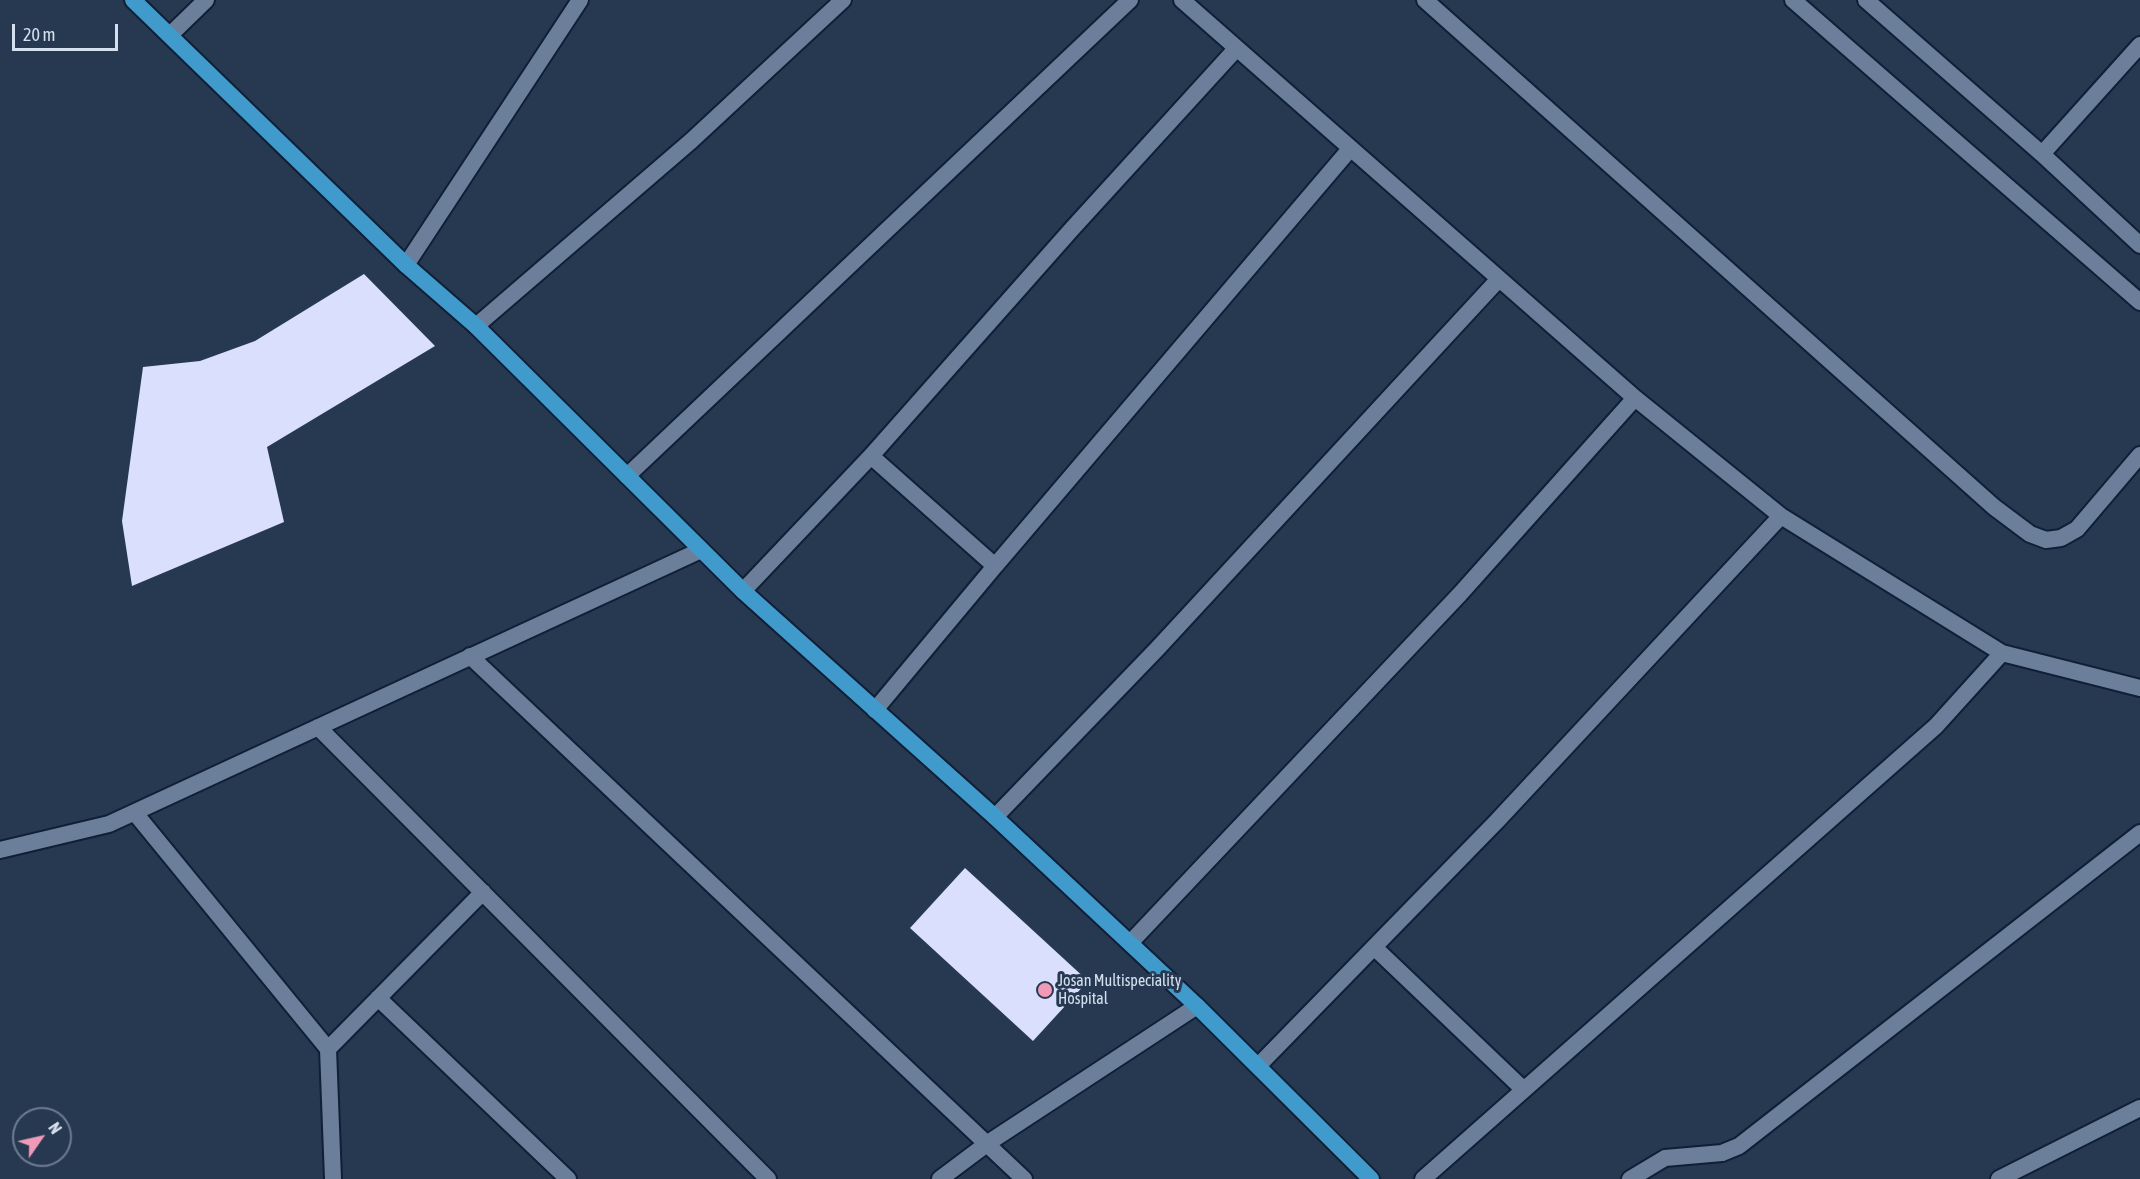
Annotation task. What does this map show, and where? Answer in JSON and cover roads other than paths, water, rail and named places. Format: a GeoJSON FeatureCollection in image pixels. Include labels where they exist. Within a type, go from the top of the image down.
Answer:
{"type":"FeatureCollection","features":[{"type":"Feature","properties":{"kind":"highway"},"geometry":{"type":"LineString","coordinates":[[133,0],[406,265],[476,326],[743,591],[995,817],[1130,943],[1197,1006],[1371,1179]]}},
{"type":"Feature","properties":{"kind":"street"},"geometry":{"type":"LineString","coordinates":[[170,35],[207,0]]}},
{"type":"Feature","properties":{"kind":"street"},"geometry":{"type":"LineString","coordinates":[[406,265],[580,0]]}},
{"type":"Feature","properties":{"kind":"street"},"geometry":{"type":"LineString","coordinates":[[476,326],[691,141],[843,0]]}},
{"type":"Feature","properties":{"kind":"street"},"geometry":{"type":"LineString","coordinates":[[627,476],[1130,0]]}},
{"type":"Feature","properties":{"kind":"street"},"geometry":{"type":"LineString","coordinates":[[1182,0],[1498,280],[1635,398],[1781,516],[2002,653],[2140,688]]}},
{"type":"Feature","properties":{"kind":"street"},"geometry":{"type":"LineString","coordinates":[[1425,0],[1985,499],[2030,534],[2046,540],[2061,538],[2077,529],[2140,455]]}},
{"type":"Feature","properties":{"kind":"street"},"geometry":{"type":"LineString","coordinates":[[1793,0],[2140,302]]}},
{"type":"Feature","properties":{"kind":"street"},"geometry":{"type":"LineString","coordinates":[[1866,0],[2042,154],[2140,245]]}},
{"type":"Feature","properties":{"kind":"street"},"geometry":{"type":"LineString","coordinates":[[2042,154],[2140,45]]}},
{"type":"Feature","properties":{"kind":"street"},"geometry":{"type":"LineString","coordinates":[[743,591],[871,456],[1071,230],[1236,49]]}},
{"type":"Feature","properties":{"kind":"street"},"geometry":{"type":"LineString","coordinates":[[875,710],[994,566],[1350,149]]}},
{"type":"Feature","properties":{"kind":"street"},"geometry":{"type":"LineString","coordinates":[[995,817],[1158,649],[1498,280]]}},
{"type":"Feature","properties":{"kind":"street"},"geometry":{"type":"LineString","coordinates":[[1130,943],[1460,594],[1635,398]]}},
{"type":"Feature","properties":{"kind":"street"},"geometry":{"type":"LineString","coordinates":[[871,456],[994,566]]}},
{"type":"Feature","properties":{"kind":"street"},"geometry":{"type":"LineString","coordinates":[[1258,1066],[1497,821],[1781,516]]}},
{"type":"Feature","properties":{"kind":"street"},"geometry":{"type":"LineString","coordinates":[[0,850],[109,824],[135,813],[701,550]]}},
{"type":"Feature","properties":{"kind":"street"},"geometry":{"type":"LineString","coordinates":[[1423,1179],[1936,726],[2002,653]]}},
{"type":"Feature","properties":{"kind":"street"},"geometry":{"type":"LineString","coordinates":[[470,657],[1024,1179]]}},
{"type":"Feature","properties":{"kind":"street"},"geometry":{"type":"LineString","coordinates":[[318,727],[768,1179]]}},
{"type":"Feature","properties":{"kind":"street"},"geometry":{"type":"LineString","coordinates":[[135,813],[328,1049],[333,1179]]}},
{"type":"Feature","properties":{"kind":"street"},"geometry":{"type":"LineString","coordinates":[[1630,1179],[1665,1158],[1722,1153],[1739,1146],[2140,833]]}},
{"type":"Feature","properties":{"kind":"street"},"geometry":{"type":"LineString","coordinates":[[328,1049],[483,892]]}},
{"type":"Feature","properties":{"kind":"street"},"geometry":{"type":"LineString","coordinates":[[1375,948],[1524,1090]]}},
{"type":"Feature","properties":{"kind":"street"},"geometry":{"type":"LineString","coordinates":[[378,998],[568,1179]]}},
{"type":"Feature","properties":{"kind":"street"},"geometry":{"type":"LineString","coordinates":[[940,1179],[988,1143],[1197,1006]]}},
{"type":"Feature","properties":{"kind":"street"},"geometry":{"type":"LineString","coordinates":[[1999,1179],[2140,1108]]}},
{"type":"Feature","properties":{"kind":"place","name":"Josan Multispeciality Hospital"},"geometry":{"type":"Point","coordinates":[1045,990]}}]}
